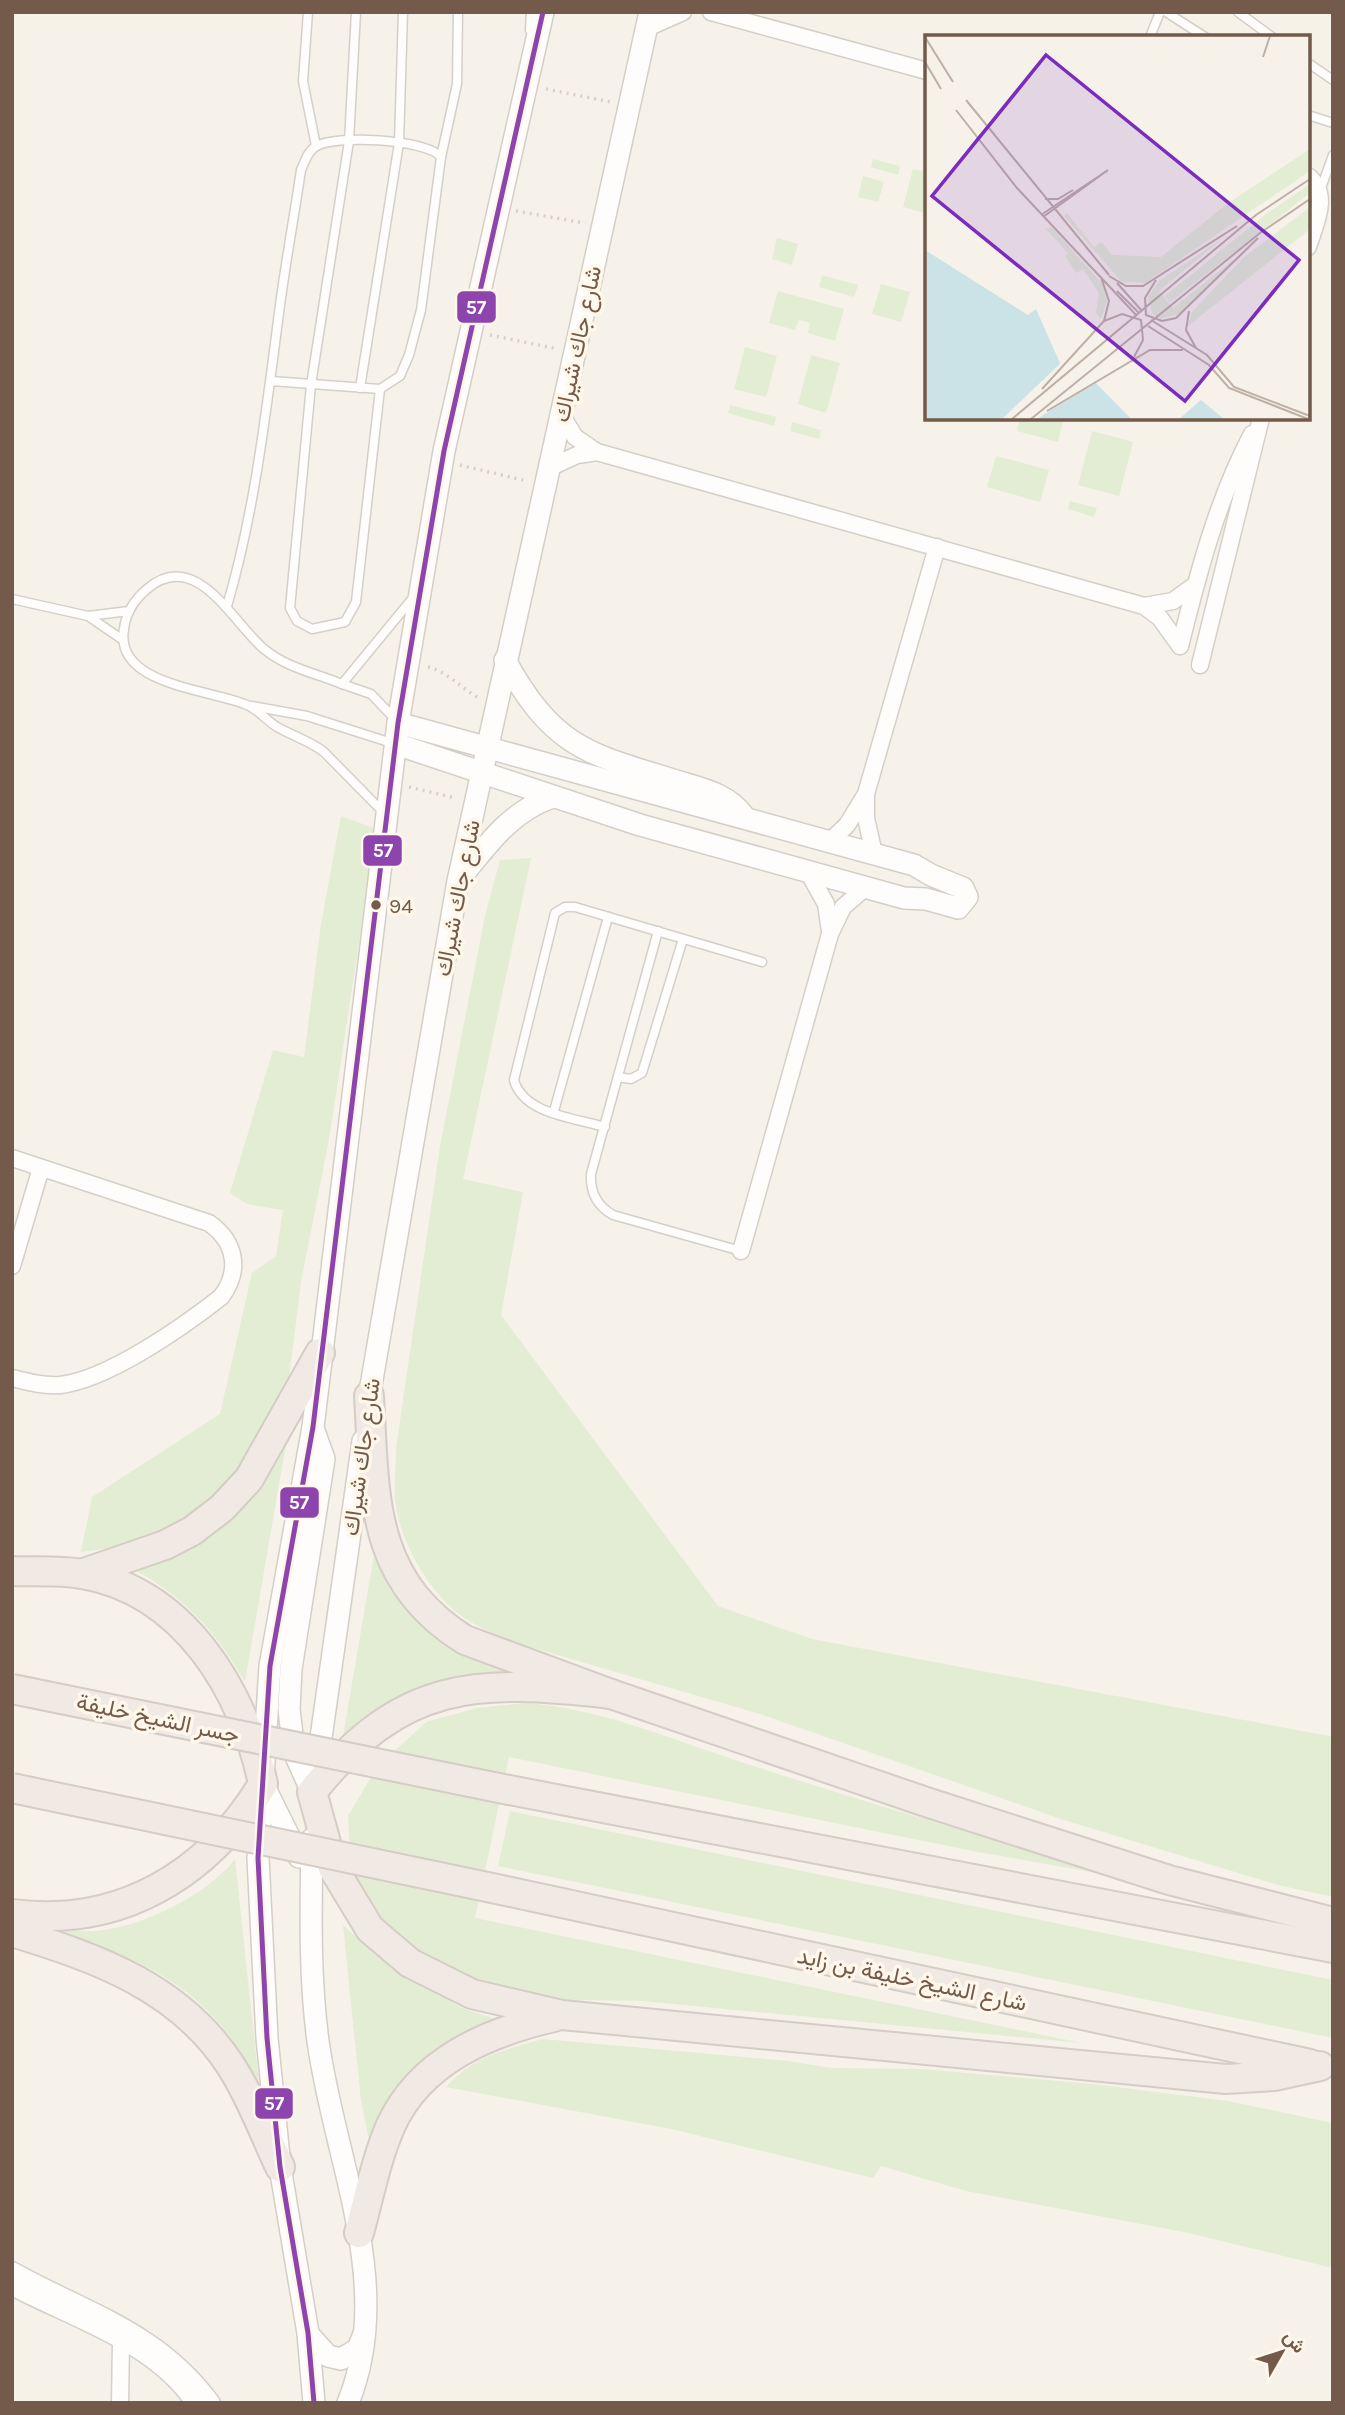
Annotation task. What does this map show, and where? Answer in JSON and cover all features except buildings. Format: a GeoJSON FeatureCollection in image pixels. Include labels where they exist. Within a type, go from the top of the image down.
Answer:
{"type":"FeatureCollection","features":[{"type":"Feature","properties":{"kind":"highway"},"geometry":{"type":"LineString","coordinates":[[81,1574],[165,1545],[192,1531],[222,1508],[248,1479],[320,1353]]}},
{"type":"Feature","properties":{"kind":"highway"},"geometry":{"type":"LineString","coordinates":[[369,1396],[378,1519],[392,1561],[416,1599],[447,1628],[484,1649],[929,1803],[1169,1880],[1333,1922]]}},
{"type":"Feature","properties":{"kind":"highway"},"geometry":{"type":"LineString","coordinates":[[12,1571],[81,1574],[121,1587],[158,1607],[204,1650],[242,1713],[263,1784],[218,1845],[178,1876],[120,1905],[54,1918],[12,1914]]}},
{"type":"Feature","properties":{"kind":"highway"},"geometry":{"type":"LineString","coordinates":[[611,1694],[515,1686],[455,1693],[431,1699],[400,1712],[364,1736],[312,1792],[324,1844],[343,1889],[370,1929],[410,1964],[452,1986],[562,2015],[1226,2079],[1273,2076],[1326,2068]]}},
{"type":"Feature","properties":{"kind":"highway","name":"جسر الشيخ خليفة"},"geometry":{"type":"LineString","coordinates":[[12,1689],[509,1790],[1333,1948]]}},
{"type":"Feature","properties":{"kind":"highway","name":"شارع الشيخ خليفة بن زايد"},"geometry":{"type":"LineString","coordinates":[[12,1788],[492,1888],[1326,2068]]}},
{"type":"Feature","properties":{"kind":"highway"},"geometry":{"type":"LineString","coordinates":[[22,1935],[131,1975],[182,2010],[200,2027],[231,2066],[279,2167]]}},
{"type":"Feature","properties":{"kind":"highway"},"geometry":{"type":"LineString","coordinates":[[359,2233],[391,2126],[399,2110],[425,2078],[477,2041],[518,2025],[562,2015]]}},
{"type":"Feature","properties":{"kind":"street"},"geometry":{"type":"LineString","coordinates":[[314,2403],[307,2333],[279,2167],[267,2038],[258,1858],[270,1666],[313,1427],[397,733],[442,461],[543,12]]}},
{"type":"Feature","properties":{"kind":"street"},"geometry":{"type":"LineString","coordinates":[[648,20],[683,12]]}},
{"type":"Feature","properties":{"kind":"street"},"geometry":{"type":"LineString","coordinates":[[711,12],[925,70]]}},
{"type":"Feature","properties":{"kind":"street","name":"شارع جاك شيراك"},"geometry":{"type":"LineString","coordinates":[[348,2403],[360,2370],[366,2329],[359,2233],[326,2093],[318,2041],[311,1950],[312,1792],[326,1714],[369,1396],[458,881],[648,20]]}},
{"type":"Feature","properties":{"kind":"street"},"geometry":{"type":"LineString","coordinates":[[1310,178],[1320,191],[1320,208],[1310,240]]}},
{"type":"Feature","properties":{"kind":"street"},"geometry":{"type":"LineString","coordinates":[[562,416],[575,437],[597,452],[1144,606],[1160,618],[1180,646],[1195,585],[1241,454],[1260,420]]}},
{"type":"Feature","properties":{"kind":"street"},"geometry":{"type":"LineString","coordinates":[[1200,665],[1261,420]]}},
{"type":"Feature","properties":{"kind":"street"},"geometry":{"type":"LineString","coordinates":[[548,476],[568,458],[597,452]]}},
{"type":"Feature","properties":{"kind":"street"},"geometry":{"type":"LineString","coordinates":[[830,842],[847,825],[866,794],[937,547]]}},
{"type":"Feature","properties":{"kind":"street"},"geometry":{"type":"LineString","coordinates":[[1144,606],[1173,601],[1195,585]]}},
{"type":"Feature","properties":{"kind":"street"},"geometry":{"type":"LineString","coordinates":[[505,660],[526,696],[569,741],[595,755],[711,791],[731,802],[747,819]]}},
{"type":"Feature","properties":{"kind":"street"},"geometry":{"type":"LineString","coordinates":[[397,733],[488,747],[914,865],[963,888],[967,897],[963,906],[953,907],[926,899],[904,898],[552,797],[482,775],[397,733]]}},
{"type":"Feature","properties":{"kind":"street"},"geometry":{"type":"LineString","coordinates":[[866,794],[866,818],[874,854]]}},
{"type":"Feature","properties":{"kind":"street"},"geometry":{"type":"LineString","coordinates":[[458,881],[506,824],[527,808],[552,797]]}},
{"type":"Feature","properties":{"kind":"street"},"geometry":{"type":"LineString","coordinates":[[807,870],[825,904],[830,934]]}},
{"type":"Feature","properties":{"kind":"street"},"geometry":{"type":"LineString","coordinates":[[741,1251],[830,934],[843,907],[866,887]]}},
{"type":"Feature","properties":{"kind":"street"},"geometry":{"type":"LineString","coordinates":[[12,1158],[209,1223],[225,1238],[234,1258],[232,1279],[221,1297],[106,1371],[59,1385],[43,1385],[12,1378]]}},
{"type":"Feature","properties":{"kind":"street"},"geometry":{"type":"LineString","coordinates":[[12,1266],[41,1168]]}},
{"type":"Feature","properties":{"kind":"street"},"geometry":{"type":"LineString","coordinates":[[258,1858],[312,1792],[293,1752],[289,1709],[291,1669],[324,1459],[313,1427]]}},
{"type":"Feature","properties":{"kind":"street"},"geometry":{"type":"LineString","coordinates":[[263,1784],[326,1714]]}},
{"type":"Feature","properties":{"kind":"street"},"geometry":{"type":"LineString","coordinates":[[263,1784],[285,1825],[311,1885]]}},
{"type":"Feature","properties":{"kind":"street"},"geometry":{"type":"LineString","coordinates":[[12,2270],[151,2342],[190,2374],[212,2403]]}},
{"type":"Feature","properties":{"kind":"street"},"geometry":{"type":"LineString","coordinates":[[12,2287],[121,2342],[162,2367],[194,2403]]}},
{"type":"Feature","properties":{"kind":"street"},"geometry":{"type":"LineString","coordinates":[[307,2333],[328,2356],[341,2359],[358,2349],[366,2329]]}},
{"type":"Feature","properties":{"kind":"street"},"geometry":{"type":"LineString","coordinates":[[120,2403],[121,2342]]}},
{"type":"Feature","properties":{"kind":"lane"},"geometry":{"type":"LineString","coordinates":[[226,606],[242,556],[271,381],[301,170],[316,146],[303,81],[307,12]]}},
{"type":"Feature","properties":{"kind":"lane"},"geometry":{"type":"LineString","coordinates":[[355,12],[349,141],[311,385],[290,608],[298,621],[312,629],[345,622],[356,602],[380,389]]}},
{"type":"Feature","properties":{"kind":"lane"},"geometry":{"type":"LineString","coordinates":[[360,388],[399,143],[402,12]]}},
{"type":"Feature","properties":{"kind":"lane"},"geometry":{"type":"LineString","coordinates":[[271,381],[380,389],[400,376],[410,355],[421,310],[441,157],[454,107],[458,12]]}},
{"type":"Feature","properties":{"kind":"lane"},"geometry":{"type":"LineString","coordinates":[[528,75],[531,12]]}},
{"type":"Feature","properties":{"kind":"lane"},"geometry":{"type":"LineString","coordinates":[[1151,35],[1160,12]]}},
{"type":"Feature","properties":{"kind":"lane"},"geometry":{"type":"LineString","coordinates":[[1166,12],[1202,35]]}},
{"type":"Feature","properties":{"kind":"lane"},"geometry":{"type":"LineString","coordinates":[[1238,12],[1269,35]]}},
{"type":"Feature","properties":{"kind":"lane"},"geometry":{"type":"LineString","coordinates":[[1310,65],[1333,80]]}},
{"type":"Feature","properties":{"kind":"lane"},"geometry":{"type":"LineString","coordinates":[[1310,117],[1333,123]]}},
{"type":"Feature","properties":{"kind":"lane"},"geometry":{"type":"LineString","coordinates":[[316,146],[349,141],[399,143],[434,150],[441,157]]}},
{"type":"Feature","properties":{"kind":"lane"},"geometry":{"type":"LineString","coordinates":[[1320,191],[1333,155]]}},
{"type":"Feature","properties":{"kind":"lane"},"geometry":{"type":"LineString","coordinates":[[176,577],[188,577],[202,585],[226,606],[264,649],[284,662],[371,694],[397,733],[249,706],[145,673],[127,655],[123,640],[129,611],[150,586],[176,577]]}},
{"type":"Feature","properties":{"kind":"lane"},"geometry":{"type":"LineString","coordinates":[[342,684],[421,589]]}},
{"type":"Feature","properties":{"kind":"lane"},"geometry":{"type":"LineString","coordinates":[[12,598],[88,616],[129,611]]}},
{"type":"Feature","properties":{"kind":"lane"},"geometry":{"type":"LineString","coordinates":[[88,616],[123,640]]}},
{"type":"Feature","properties":{"kind":"lane"},"geometry":{"type":"LineString","coordinates":[[249,706],[276,726],[324,752],[388,816]]}},
{"type":"Feature","properties":{"kind":"lane"},"geometry":{"type":"LineString","coordinates":[[604,1127],[525,1100],[516,1087],[514,1072],[555,912],[570,906],[762,962]]}},
{"type":"Feature","properties":{"kind":"lane"},"geometry":{"type":"LineString","coordinates":[[554,1111],[608,916]]}},
{"type":"Feature","properties":{"kind":"lane"},"geometry":{"type":"LineString","coordinates":[[658,931],[591,1182],[595,1199],[606,1211],[741,1251]]}},
{"type":"Feature","properties":{"kind":"lane"},"geometry":{"type":"LineString","coordinates":[[618,1077],[631,1079],[642,1073],[683,939]]}},
{"type":"Feature","properties":{"kind":"path"},"geometry":{"type":"LineString","coordinates":[[528,75],[630,106]]}},
{"type":"Feature","properties":{"kind":"path"},"geometry":{"type":"LineString","coordinates":[[498,208],[603,226]]}},
{"type":"Feature","properties":{"kind":"path"},"geometry":{"type":"LineString","coordinates":[[471,330],[575,353]]}},
{"type":"Feature","properties":{"kind":"path"},"geometry":{"type":"LineString","coordinates":[[442,461],[548,476]]}},
{"type":"Feature","properties":{"kind":"path"},"geometry":{"type":"LineString","coordinates":[[409,662],[444,671],[461,688],[497,708]]}},
{"type":"Feature","properties":{"kind":"path"},"geometry":{"type":"LineString","coordinates":[[392,783],[455,798]]}},
{"type":"Feature","properties":{"kind":"green space"},"geometry":{"type":"Polygon","coordinates":[[[873,159],[900,166],[898,175],[871,167],[873,159]]]}},
{"type":"Feature","properties":{"kind":"green space"},"geometry":{"type":"Polygon","coordinates":[[[913,169],[925,172],[925,213],[903,207],[913,169]]]}},
{"type":"Feature","properties":{"kind":"green space"},"geometry":{"type":"Polygon","coordinates":[[[863,176],[884,182],[878,202],[858,197],[863,176]]]}},
{"type":"Feature","properties":{"kind":"green space"},"geometry":{"type":"Polygon","coordinates":[[[777,238],[798,244],[792,265],[772,259],[777,238]]]}},
{"type":"Feature","properties":{"kind":"green space"},"geometry":{"type":"Polygon","coordinates":[[[822,275],[858,285],[854,297],[819,287],[822,275]]]}},
{"type":"Feature","properties":{"kind":"green space"},"geometry":{"type":"Polygon","coordinates":[[[881,284],[910,292],[901,322],[872,314],[881,284]]]}},
{"type":"Feature","properties":{"kind":"green space"},"geometry":{"type":"Polygon","coordinates":[[[778,291],[844,309],[835,341],[808,333],[810,323],[799,320],[795,330],[769,323],[778,291]]]}},
{"type":"Feature","properties":{"kind":"green space"},"geometry":{"type":"Polygon","coordinates":[[[745,347],[777,356],[766,397],[734,389],[745,347]]]}},
{"type":"Feature","properties":{"kind":"green space"},"geometry":{"type":"Polygon","coordinates":[[[811,355],[840,363],[826,413],[798,404],[811,355]]]}},
{"type":"Feature","properties":{"kind":"green space"},"geometry":{"type":"Polygon","coordinates":[[[730,405],[776,417],[774,426],[728,413],[730,405]]]}},
{"type":"Feature","properties":{"kind":"green space"},"geometry":{"type":"Polygon","coordinates":[[[1020,420],[1064,420],[1058,442],[1017,431],[1020,420]]]}},
{"type":"Feature","properties":{"kind":"green space"},"geometry":{"type":"Polygon","coordinates":[[[792,422],[821,430],[819,439],[790,431],[792,422]]]}},
{"type":"Feature","properties":{"kind":"green space"},"geometry":{"type":"Polygon","coordinates":[[[1092,431],[1133,442],[1119,496],[1078,485],[1092,431]]]}},
{"type":"Feature","properties":{"kind":"green space"},"geometry":{"type":"Polygon","coordinates":[[[996,456],[1049,470],[1040,502],[987,487],[996,456]]]}},
{"type":"Feature","properties":{"kind":"green space"},"geometry":{"type":"Polygon","coordinates":[[[1070,501],[1097,508],[1094,517],[1068,509],[1070,501]]]}},
{"type":"Feature","properties":{"kind":"green space"},"geometry":{"type":"Polygon","coordinates":[[[341,816],[376,829],[330,1134],[301,1282],[288,1387],[260,1459],[173,1531],[114,1548],[81,1552],[92,1497],[220,1414],[252,1273],[276,1256],[283,1210],[247,1204],[230,1193],[273,1050],[304,1057],[321,924],[341,816]]]}},
{"type":"Feature","properties":{"kind":"green space"},"geometry":{"type":"Polygon","coordinates":[[[531,858],[463,1179],[523,1192],[501,1315],[718,1606],[812,1639],[1329,1736],[1333,1738],[1333,1897],[1278,1885],[1064,1820],[760,1714],[530,1647],[466,1619],[440,1596],[429,1582],[409,1548],[397,1513],[396,1448],[440,1146],[485,916],[500,860],[531,858]]]}},
{"type":"Feature","properties":{"kind":"green space"},"geometry":{"type":"Polygon","coordinates":[[[286,1444],[245,1682],[209,1629],[195,1614],[164,1588],[126,1566],[187,1548],[224,1526],[260,1488],[286,1444]]]}},
{"type":"Feature","properties":{"kind":"green space"},"geometry":{"type":"Polygon","coordinates":[[[375,1549],[408,1589],[549,1679],[496,1676],[342,1742],[375,1549]]]}},
{"type":"Feature","properties":{"kind":"green space"},"geometry":{"type":"Polygon","coordinates":[[[524,1703],[606,1717],[784,1776],[1109,1875],[978,1852],[509,1757],[475,1918],[1082,2043],[641,2001],[534,1999],[493,1990],[411,1951],[352,1891],[348,1816],[377,1767],[426,1722],[477,1708],[524,1703]]]}},
{"type":"Feature","properties":{"kind":"green space"},"geometry":{"type":"Polygon","coordinates":[[[510,1811],[1333,1980],[1333,2038],[498,1866],[510,1811]]]}},
{"type":"Feature","properties":{"kind":"green space"},"geometry":{"type":"Polygon","coordinates":[[[235,1859],[260,2093],[242,2056],[221,2026],[197,2001],[170,1980],[106,1949],[34,1923],[86,1931],[131,1924],[190,1897],[208,1885],[235,1859]]]}},
{"type":"Feature","properties":{"kind":"green space"},"geometry":{"type":"Polygon","coordinates":[[[343,1925],[393,1970],[462,2008],[508,2023],[457,2047],[374,2164],[361,2101],[343,1925]]]}},
{"type":"Feature","properties":{"kind":"green space"},"geometry":{"type":"Polygon","coordinates":[[[543,2039],[788,2061],[832,2068],[922,2069],[1092,2084],[1228,2101],[1333,2123],[1333,2268],[1189,2233],[966,2191],[881,2166],[873,2178],[671,2129],[446,2087],[479,2061],[543,2039]]]}},
{"type":"Feature","properties":{"kind":"transit line","name":"57"},"geometry":{"type":"LineString","coordinates":[[314,2403],[308,2333],[280,2167],[267,2038],[258,1858],[270,1666],[313,1427],[398,723],[444,451],[543,12]]}},
{"type":"Feature","properties":{"kind":"place","name":"94"},"geometry":{"type":"Point","coordinates":[376,905]}}]}
